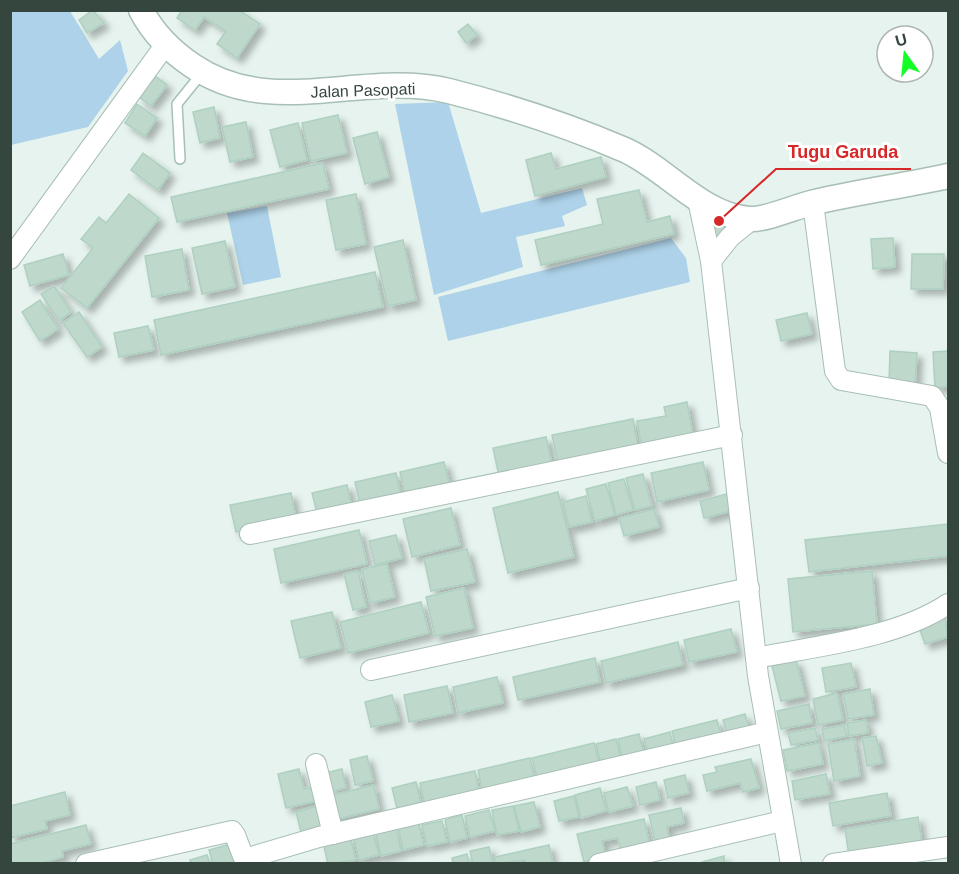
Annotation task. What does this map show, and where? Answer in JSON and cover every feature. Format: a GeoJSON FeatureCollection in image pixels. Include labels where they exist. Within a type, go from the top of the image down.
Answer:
{"type":"FeatureCollection","features":[{"type":"Feature","properties":{"kind":"street","name":"Jalan Pasopati"},"geometry":{"type":"LineString","coordinates":[[141,10],[166,44],[202,73],[230,87],[287,93],[381,86],[446,90],[525,114],[626,150],[666,173],[698,200],[724,213],[751,220]]}},
{"type":"Feature","properties":{"kind":"street"},"geometry":{"type":"LineString","coordinates":[[10,259],[166,44]]}},
{"type":"Feature","properties":{"kind":"street"},"geometry":{"type":"LineString","coordinates":[[711,261],[730,237],[751,220],[813,203],[948,176]]}},
{"type":"Feature","properties":{"kind":"street"},"geometry":{"type":"LineString","coordinates":[[698,200],[711,261],[756,658],[791,864]]}},
{"type":"Feature","properties":{"kind":"street"},"geometry":{"type":"LineString","coordinates":[[813,203],[835,371],[841,380],[932,396],[944,404],[948,453]]}},
{"type":"Feature","properties":{"kind":"street"},"geometry":{"type":"LineString","coordinates":[[250,534],[732,435]]}},
{"type":"Feature","properties":{"kind":"street"},"geometry":{"type":"LineString","coordinates":[[371,670],[749,588]]}},
{"type":"Feature","properties":{"kind":"street"},"geometry":{"type":"LineString","coordinates":[[756,658],[860,637],[929,616],[948,604]]}},
{"type":"Feature","properties":{"kind":"street"},"geometry":{"type":"LineString","coordinates":[[86,864],[231,831],[236,835],[243,856],[248,858],[333,834],[767,732]]}},
{"type":"Feature","properties":{"kind":"street"},"geometry":{"type":"LineString","coordinates":[[316,764],[333,834]]}},
{"type":"Feature","properties":{"kind":"street"},"geometry":{"type":"LineString","coordinates":[[599,864],[782,821]]}},
{"type":"Feature","properties":{"kind":"street"},"geometry":{"type":"LineString","coordinates":[[833,864],[948,847]]}},
{"type":"Feature","properties":{"kind":"lane"},"geometry":{"type":"LineString","coordinates":[[180,159],[177,104],[202,73]]}},
{"type":"Feature","properties":{"kind":"shaded area"},"geometry":{"type":"Polygon","coordinates":[[[10,11],[70,11],[99,59],[120,40],[128,71],[88,127],[11,145],[10,11]]]}},
{"type":"Feature","properties":{"kind":"shaded area"},"geometry":{"type":"Polygon","coordinates":[[[448,102],[481,213],[582,188],[587,205],[562,216],[565,226],[516,237],[523,267],[434,295],[395,104],[448,102]]]}},
{"type":"Feature","properties":{"kind":"shaded area"},"geometry":{"type":"Polygon","coordinates":[[[267,206],[281,277],[243,285],[227,213],[267,206]]]}},
{"type":"Feature","properties":{"kind":"shaded area"},"geometry":{"type":"Polygon","coordinates":[[[671,238],[686,258],[690,282],[448,341],[438,297],[671,238]]]}},
{"type":"Feature","properties":{"kind":"building"},"geometry":{"type":"Polygon","coordinates":[[[93,10],[104,23],[87,33],[79,20],[93,10]]]}},
{"type":"Feature","properties":{"kind":"building"},"geometry":{"type":"Polygon","coordinates":[[[182,10],[239,10],[260,24],[237,58],[217,44],[226,31],[204,17],[195,30],[177,18],[182,10]]]}},
{"type":"Feature","properties":{"kind":"building"},"geometry":{"type":"Polygon","coordinates":[[[468,24],[477,35],[466,43],[458,32],[468,24]]]}},
{"type":"Feature","properties":{"kind":"building"},"geometry":{"type":"Polygon","coordinates":[[[154,75],[167,85],[151,106],[138,96],[154,75]]]}},
{"type":"Feature","properties":{"kind":"building"},"geometry":{"type":"Polygon","coordinates":[[[137,104],[157,118],[145,136],[125,123],[137,104]]]}},
{"type":"Feature","properties":{"kind":"building"},"geometry":{"type":"Polygon","coordinates":[[[214,107],[220,138],[200,143],[193,112],[214,107]]]}},
{"type":"Feature","properties":{"kind":"building"},"geometry":{"type":"Polygon","coordinates":[[[338,115],[347,153],[311,161],[302,123],[338,115]]]}},
{"type":"Feature","properties":{"kind":"building"},"geometry":{"type":"Polygon","coordinates":[[[246,122],[253,157],[230,162],[222,127],[246,122]]]}},
{"type":"Feature","properties":{"kind":"building"},"geometry":{"type":"Polygon","coordinates":[[[298,123],[307,160],[280,167],[270,130],[298,123]]]}},
{"type":"Feature","properties":{"kind":"building"},"geometry":{"type":"Polygon","coordinates":[[[377,132],[389,177],[365,184],[353,138],[377,132]]]}},
{"type":"Feature","properties":{"kind":"building"},"geometry":{"type":"Polygon","coordinates":[[[143,153],[170,173],[158,190],[131,170],[143,153]]]}},
{"type":"Feature","properties":{"kind":"building"},"geometry":{"type":"Polygon","coordinates":[[[551,153],[556,169],[601,157],[606,177],[535,196],[526,160],[551,153]]]}},
{"type":"Feature","properties":{"kind":"building"},"geometry":{"type":"Polygon","coordinates":[[[323,163],[329,189],[177,222],[171,197],[323,163]]]}},
{"type":"Feature","properties":{"kind":"building"},"geometry":{"type":"Polygon","coordinates":[[[639,190],[647,222],[670,216],[674,234],[541,265],[535,240],[603,224],[597,199],[639,190]]]}},
{"type":"Feature","properties":{"kind":"building"},"geometry":{"type":"Polygon","coordinates":[[[129,194],[159,218],[87,308],[61,288],[93,248],[81,239],[99,217],[106,223],[129,194]]]}},
{"type":"Feature","properties":{"kind":"building"},"geometry":{"type":"Polygon","coordinates":[[[356,194],[366,244],[336,250],[326,200],[356,194]]]}},
{"type":"Feature","properties":{"kind":"building"},"geometry":{"type":"Polygon","coordinates":[[[711,212],[736,219],[716,247],[711,212]]]}},
{"type":"Feature","properties":{"kind":"building"},"geometry":{"type":"Polygon","coordinates":[[[893,238],[895,267],[873,269],[871,239],[893,238]]]}},
{"type":"Feature","properties":{"kind":"building"},"geometry":{"type":"Polygon","coordinates":[[[403,240],[416,300],[388,306],[374,247],[403,240]]]}},
{"type":"Feature","properties":{"kind":"building"},"geometry":{"type":"Polygon","coordinates":[[[225,241],[235,287],[202,294],[192,248],[225,241]]]}},
{"type":"Feature","properties":{"kind":"building"},"geometry":{"type":"Polygon","coordinates":[[[182,249],[189,290],[152,297],[145,256],[182,249]]]}},
{"type":"Feature","properties":{"kind":"building"},"geometry":{"type":"Polygon","coordinates":[[[63,254],[69,275],[30,286],[24,265],[63,254]]]}},
{"type":"Feature","properties":{"kind":"building"},"geometry":{"type":"Polygon","coordinates":[[[912,254],[944,254],[943,289],[911,289],[912,254]]]}},
{"type":"Feature","properties":{"kind":"building"},"geometry":{"type":"Polygon","coordinates":[[[375,272],[383,307],[161,355],[154,320],[375,272]]]}},
{"type":"Feature","properties":{"kind":"building"},"geometry":{"type":"Polygon","coordinates":[[[54,286],[71,312],[59,321],[41,294],[54,286]]]}},
{"type":"Feature","properties":{"kind":"building"},"geometry":{"type":"Polygon","coordinates":[[[40,300],[58,329],[40,341],[22,312],[40,300]]]}},
{"type":"Feature","properties":{"kind":"building"},"geometry":{"type":"Polygon","coordinates":[[[79,312],[102,347],[87,357],[63,323],[79,312]]]}},
{"type":"Feature","properties":{"kind":"building"},"geometry":{"type":"Polygon","coordinates":[[[807,313],[812,334],[781,341],[776,320],[807,313]]]}},
{"type":"Feature","properties":{"kind":"building"},"geometry":{"type":"Polygon","coordinates":[[[148,326],[154,350],[119,357],[114,333],[148,326]]]}},
{"type":"Feature","properties":{"kind":"building"},"geometry":{"type":"Polygon","coordinates":[[[890,351],[917,353],[915,386],[889,384],[890,351]]]}},
{"type":"Feature","properties":{"kind":"building"},"geometry":{"type":"Polygon","coordinates":[[[948,351],[948,386],[935,388],[933,352],[948,351]]]}},
{"type":"Feature","properties":{"kind":"building"},"geometry":{"type":"Polygon","coordinates":[[[687,402],[693,435],[641,444],[637,421],[666,416],[664,407],[687,402]]]}},
{"type":"Feature","properties":{"kind":"building"},"geometry":{"type":"Polygon","coordinates":[[[633,419],[638,447],[558,464],[552,435],[633,419]]]}},
{"type":"Feature","properties":{"kind":"building"},"geometry":{"type":"Polygon","coordinates":[[[546,437],[552,465],[499,476],[493,448],[546,437]]]}},
{"type":"Feature","properties":{"kind":"building"},"geometry":{"type":"Polygon","coordinates":[[[444,462],[450,486],[405,496],[400,472],[444,462]]]}},
{"type":"Feature","properties":{"kind":"building"},"geometry":{"type":"Polygon","coordinates":[[[703,462],[709,490],[657,502],[651,473],[703,462]]]}},
{"type":"Feature","properties":{"kind":"building"},"geometry":{"type":"Polygon","coordinates":[[[396,473],[401,495],[360,504],[355,482],[396,473]]]}},
{"type":"Feature","properties":{"kind":"building"},"geometry":{"type":"Polygon","coordinates":[[[643,474],[652,506],[635,510],[626,478],[643,474]]]}},
{"type":"Feature","properties":{"kind":"building"},"geometry":{"type":"Polygon","coordinates":[[[624,479],[633,510],[616,515],[608,483],[624,479]]]}},
{"type":"Feature","properties":{"kind":"building"},"geometry":{"type":"Polygon","coordinates":[[[606,484],[615,515],[595,521],[586,489],[606,484]]]}},
{"type":"Feature","properties":{"kind":"building"},"geometry":{"type":"Polygon","coordinates":[[[347,485],[352,508],[318,516],[312,493],[347,485]]]}},
{"type":"Feature","properties":{"kind":"building"},"geometry":{"type":"Polygon","coordinates":[[[558,492],[574,557],[508,573],[493,508],[558,492]]]}},
{"type":"Feature","properties":{"kind":"building"},"geometry":{"type":"Polygon","coordinates":[[[291,493],[296,519],[236,532],[230,505],[291,493]]]}},
{"type":"Feature","properties":{"kind":"building"},"geometry":{"type":"Polygon","coordinates":[[[727,494],[731,511],[704,518],[700,501],[727,494]]]}},
{"type":"Feature","properties":{"kind":"building"},"geometry":{"type":"Polygon","coordinates":[[[586,496],[592,522],[569,527],[563,502],[586,496]]]}},
{"type":"Feature","properties":{"kind":"building"},"geometry":{"type":"Polygon","coordinates":[[[451,508],[460,545],[412,557],[403,519],[451,508]]]}},
{"type":"Feature","properties":{"kind":"building"},"geometry":{"type":"Polygon","coordinates":[[[654,509],[659,527],[624,536],[619,518],[654,509]]]}},
{"type":"Feature","properties":{"kind":"building"},"geometry":{"type":"Polygon","coordinates":[[[948,524],[948,556],[809,572],[805,540],[948,524]]]}},
{"type":"Feature","properties":{"kind":"building"},"geometry":{"type":"Polygon","coordinates":[[[359,530],[367,564],[281,583],[274,549],[359,530]]]}},
{"type":"Feature","properties":{"kind":"building"},"geometry":{"type":"Polygon","coordinates":[[[396,535],[402,558],[375,565],[369,541],[396,535]]]}},
{"type":"Feature","properties":{"kind":"building"},"geometry":{"type":"Polygon","coordinates":[[[467,549],[475,582],[431,591],[424,559],[467,549]]]}},
{"type":"Feature","properties":{"kind":"building"},"geometry":{"type":"Polygon","coordinates":[[[387,564],[395,597],[370,603],[362,569],[387,564]]]}},
{"type":"Feature","properties":{"kind":"building"},"geometry":{"type":"Polygon","coordinates":[[[358,571],[366,607],[353,610],[344,574],[358,571]]]}},
{"type":"Feature","properties":{"kind":"building"},"geometry":{"type":"Polygon","coordinates":[[[872,571],[877,624],[793,632],[788,579],[872,571]]]}},
{"type":"Feature","properties":{"kind":"building"},"geometry":{"type":"Polygon","coordinates":[[[464,588],[473,628],[435,636],[426,597],[464,588]]]}},
{"type":"Feature","properties":{"kind":"building"},"geometry":{"type":"Polygon","coordinates":[[[421,602],[429,633],[348,653],[340,622],[421,602]]]}},
{"type":"Feature","properties":{"kind":"building"},"geometry":{"type":"Polygon","coordinates":[[[332,612],[341,648],[300,658],[291,621],[332,612]]]}},
{"type":"Feature","properties":{"kind":"building"},"geometry":{"type":"Polygon","coordinates":[[[945,616],[948,637],[925,644],[918,624],[945,616]]]}},
{"type":"Feature","properties":{"kind":"building"},"geometry":{"type":"Polygon","coordinates":[[[731,629],[737,652],[689,662],[684,640],[731,629]]]}},
{"type":"Feature","properties":{"kind":"building"},"geometry":{"type":"Polygon","coordinates":[[[678,642],[683,665],[606,683],[601,661],[678,642]]]}},
{"type":"Feature","properties":{"kind":"building"},"geometry":{"type":"Polygon","coordinates":[[[595,658],[600,682],[518,700],[513,677],[595,658]]]}},
{"type":"Feature","properties":{"kind":"building"},"geometry":{"type":"Polygon","coordinates":[[[796,660],[805,696],[781,701],[772,666],[796,660]]]}},
{"type":"Feature","properties":{"kind":"building"},"geometry":{"type":"Polygon","coordinates":[[[851,663],[856,687],[826,692],[822,668],[851,663]]]}},
{"type":"Feature","properties":{"kind":"building"},"geometry":{"type":"Polygon","coordinates":[[[497,677],[503,703],[458,713],[453,687],[497,677]]]}},
{"type":"Feature","properties":{"kind":"building"},"geometry":{"type":"Polygon","coordinates":[[[447,686],[453,713],[409,722],[404,695],[447,686]]]}},
{"type":"Feature","properties":{"kind":"building"},"geometry":{"type":"Polygon","coordinates":[[[870,689],[874,715],[848,719],[843,694],[870,689]]]}},
{"type":"Feature","properties":{"kind":"building"},"geometry":{"type":"Polygon","coordinates":[[[837,693],[843,720],[818,725],[813,699],[837,693]]]}},
{"type":"Feature","properties":{"kind":"building"},"geometry":{"type":"Polygon","coordinates":[[[392,695],[399,721],[371,727],[365,702],[392,695]]]}},
{"type":"Feature","properties":{"kind":"building"},"geometry":{"type":"Polygon","coordinates":[[[809,704],[812,723],[781,729],[777,711],[809,704]]]}},
{"type":"Feature","properties":{"kind":"building"},"geometry":{"type":"Polygon","coordinates":[[[745,714],[751,734],[729,740],[723,720],[745,714]]]}},
{"type":"Feature","properties":{"kind":"building"},"geometry":{"type":"Polygon","coordinates":[[[717,720],[722,739],[677,751],[672,731],[717,720]]]}},
{"type":"Feature","properties":{"kind":"building"},"geometry":{"type":"Polygon","coordinates":[[[866,720],[868,733],[849,736],[847,723],[866,720]]]}},
{"type":"Feature","properties":{"kind":"building"},"geometry":{"type":"Polygon","coordinates":[[[844,725],[847,736],[824,741],[822,729],[844,725]]]}},
{"type":"Feature","properties":{"kind":"building"},"geometry":{"type":"Polygon","coordinates":[[[815,728],[818,740],[791,745],[788,733],[815,728]]]}},
{"type":"Feature","properties":{"kind":"building"},"geometry":{"type":"Polygon","coordinates":[[[670,732],[674,750],[649,757],[644,739],[670,732]]]}},
{"type":"Feature","properties":{"kind":"building"},"geometry":{"type":"Polygon","coordinates":[[[639,734],[645,758],[623,763],[618,739],[639,734]]]}},
{"type":"Feature","properties":{"kind":"building"},"geometry":{"type":"Polygon","coordinates":[[[876,736],[882,763],[867,766],[862,738],[876,736]]]}},
{"type":"Feature","properties":{"kind":"building"},"geometry":{"type":"Polygon","coordinates":[[[616,739],[622,763],[602,768],[596,744],[616,739]]]}},
{"type":"Feature","properties":{"kind":"building"},"geometry":{"type":"Polygon","coordinates":[[[854,739],[860,776],[834,781],[828,744],[854,739]]]}},
{"type":"Feature","properties":{"kind":"building"},"geometry":{"type":"Polygon","coordinates":[[[594,743],[600,767],[538,781],[532,758],[594,743]]]}},
{"type":"Feature","properties":{"kind":"building"},"geometry":{"type":"Polygon","coordinates":[[[819,743],[823,764],[787,771],[783,750],[819,743]]]}},
{"type":"Feature","properties":{"kind":"building"},"geometry":{"type":"Polygon","coordinates":[[[367,756],[373,781],[355,785],[350,760],[367,756]]]}},
{"type":"Feature","properties":{"kind":"building"},"geometry":{"type":"Polygon","coordinates":[[[530,758],[535,781],[483,793],[478,770],[530,758]]]}},
{"type":"Feature","properties":{"kind":"building"},"geometry":{"type":"Polygon","coordinates":[[[751,759],[759,788],[743,792],[740,783],[707,791],[703,775],[717,772],[715,767],[751,759]]]}},
{"type":"Feature","properties":{"kind":"building"},"geometry":{"type":"Polygon","coordinates":[[[299,769],[304,789],[314,787],[317,801],[286,808],[278,774],[299,769]]]}},
{"type":"Feature","properties":{"kind":"building"},"geometry":{"type":"Polygon","coordinates":[[[342,769],[346,788],[330,792],[325,773],[342,769]]]}},
{"type":"Feature","properties":{"kind":"building"},"geometry":{"type":"Polygon","coordinates":[[[475,771],[480,794],[425,806],[420,783],[475,771]]]}},
{"type":"Feature","properties":{"kind":"building"},"geometry":{"type":"Polygon","coordinates":[[[826,774],[830,794],[795,800],[792,781],[826,774]]]}},
{"type":"Feature","properties":{"kind":"building"},"geometry":{"type":"Polygon","coordinates":[[[685,775],[689,793],[668,798],[664,780],[685,775]]]}},
{"type":"Feature","properties":{"kind":"building"},"geometry":{"type":"Polygon","coordinates":[[[416,782],[421,802],[397,808],[392,788],[416,782]]]}},
{"type":"Feature","properties":{"kind":"building"},"geometry":{"type":"Polygon","coordinates":[[[656,782],[660,800],[640,805],[636,787],[656,782]]]}},
{"type":"Feature","properties":{"kind":"building"},"geometry":{"type":"Polygon","coordinates":[[[374,785],[379,809],[334,820],[328,796],[374,785]]]}},
{"type":"Feature","properties":{"kind":"building"},"geometry":{"type":"Polygon","coordinates":[[[627,787],[633,806],[609,812],[604,793],[627,787]]]}},
{"type":"Feature","properties":{"kind":"building"},"geometry":{"type":"Polygon","coordinates":[[[600,788],[606,811],[581,818],[575,795],[600,788]]]}},
{"type":"Feature","properties":{"kind":"building"},"geometry":{"type":"Polygon","coordinates":[[[65,792],[70,815],[45,821],[47,829],[10,838],[10,806],[65,792]]]}},
{"type":"Feature","properties":{"kind":"building"},"geometry":{"type":"Polygon","coordinates":[[[887,793],[891,816],[833,826],[829,803],[887,793]]]}},
{"type":"Feature","properties":{"kind":"building"},"geometry":{"type":"Polygon","coordinates":[[[574,796],[579,817],[559,821],[554,801],[574,796]]]}},
{"type":"Feature","properties":{"kind":"building"},"geometry":{"type":"Polygon","coordinates":[[[534,802],[540,827],[521,832],[514,806],[534,802]]]}},
{"type":"Feature","properties":{"kind":"building"},"geometry":{"type":"Polygon","coordinates":[[[317,806],[323,827],[301,832],[296,812],[317,806]]]}},
{"type":"Feature","properties":{"kind":"building"},"geometry":{"type":"Polygon","coordinates":[[[513,806],[519,831],[497,835],[492,810],[513,806]]]}},
{"type":"Feature","properties":{"kind":"building"},"geometry":{"type":"Polygon","coordinates":[[[681,808],[684,823],[667,827],[670,843],[656,846],[649,815],[681,808]]]}},
{"type":"Feature","properties":{"kind":"building"},"geometry":{"type":"Polygon","coordinates":[[[489,810],[495,831],[470,837],[465,816],[489,810]]]}},
{"type":"Feature","properties":{"kind":"building"},"geometry":{"type":"Polygon","coordinates":[[[462,815],[467,838],[450,842],[445,820],[462,815]]]}},
{"type":"Feature","properties":{"kind":"building"},"geometry":{"type":"Polygon","coordinates":[[[918,817],[922,844],[849,856],[845,829],[918,817]]]}},
{"type":"Feature","properties":{"kind":"building"},"geometry":{"type":"Polygon","coordinates":[[[644,819],[650,846],[621,852],[618,838],[602,841],[606,857],[584,862],[577,834],[644,819]]]}},
{"type":"Feature","properties":{"kind":"building"},"geometry":{"type":"Polygon","coordinates":[[[418,821],[424,845],[403,850],[398,826],[418,821]]]}},
{"type":"Feature","properties":{"kind":"building"},"geometry":{"type":"Polygon","coordinates":[[[442,821],[447,842],[427,846],[422,825],[442,821]]]}},
{"type":"Feature","properties":{"kind":"building"},"geometry":{"type":"Polygon","coordinates":[[[86,825],[91,844],[62,851],[63,857],[39,864],[10,864],[10,844],[86,825]]]}},
{"type":"Feature","properties":{"kind":"building"},"geometry":{"type":"Polygon","coordinates":[[[396,826],[401,851],[381,856],[375,830],[396,826]]]}},
{"type":"Feature","properties":{"kind":"building"},"geometry":{"type":"Polygon","coordinates":[[[373,831],[379,855],[359,860],[353,836],[373,831]]]}},
{"type":"Feature","properties":{"kind":"building"},"geometry":{"type":"Polygon","coordinates":[[[350,836],[356,860],[328,864],[323,842],[350,836]]]}},
{"type":"Feature","properties":{"kind":"building"},"geometry":{"type":"Polygon","coordinates":[[[234,843],[239,864],[213,864],[209,850],[234,843]]]}},
{"type":"Feature","properties":{"kind":"building"},"geometry":{"type":"Polygon","coordinates":[[[549,845],[553,864],[525,864],[525,860],[496,864],[495,857],[549,845]]]}},
{"type":"Feature","properties":{"kind":"building"},"geometry":{"type":"Polygon","coordinates":[[[489,847],[493,864],[473,864],[470,851],[489,847]]]}},
{"type":"Feature","properties":{"kind":"building"},"geometry":{"type":"Polygon","coordinates":[[[467,854],[469,864],[453,864],[452,858],[467,854]]]}},
{"type":"Feature","properties":{"kind":"building"},"geometry":{"type":"Polygon","coordinates":[[[207,855],[210,864],[191,864],[190,860],[207,855]]]}},
{"type":"Feature","properties":{"kind":"building"},"geometry":{"type":"Polygon","coordinates":[[[724,856],[725,864],[702,864],[702,862],[724,856]]]}},
{"type":"Feature","properties":{"kind":"place","name":"Tugu Garuda"},"geometry":{"type":"Point","coordinates":[719,221]}}]}
